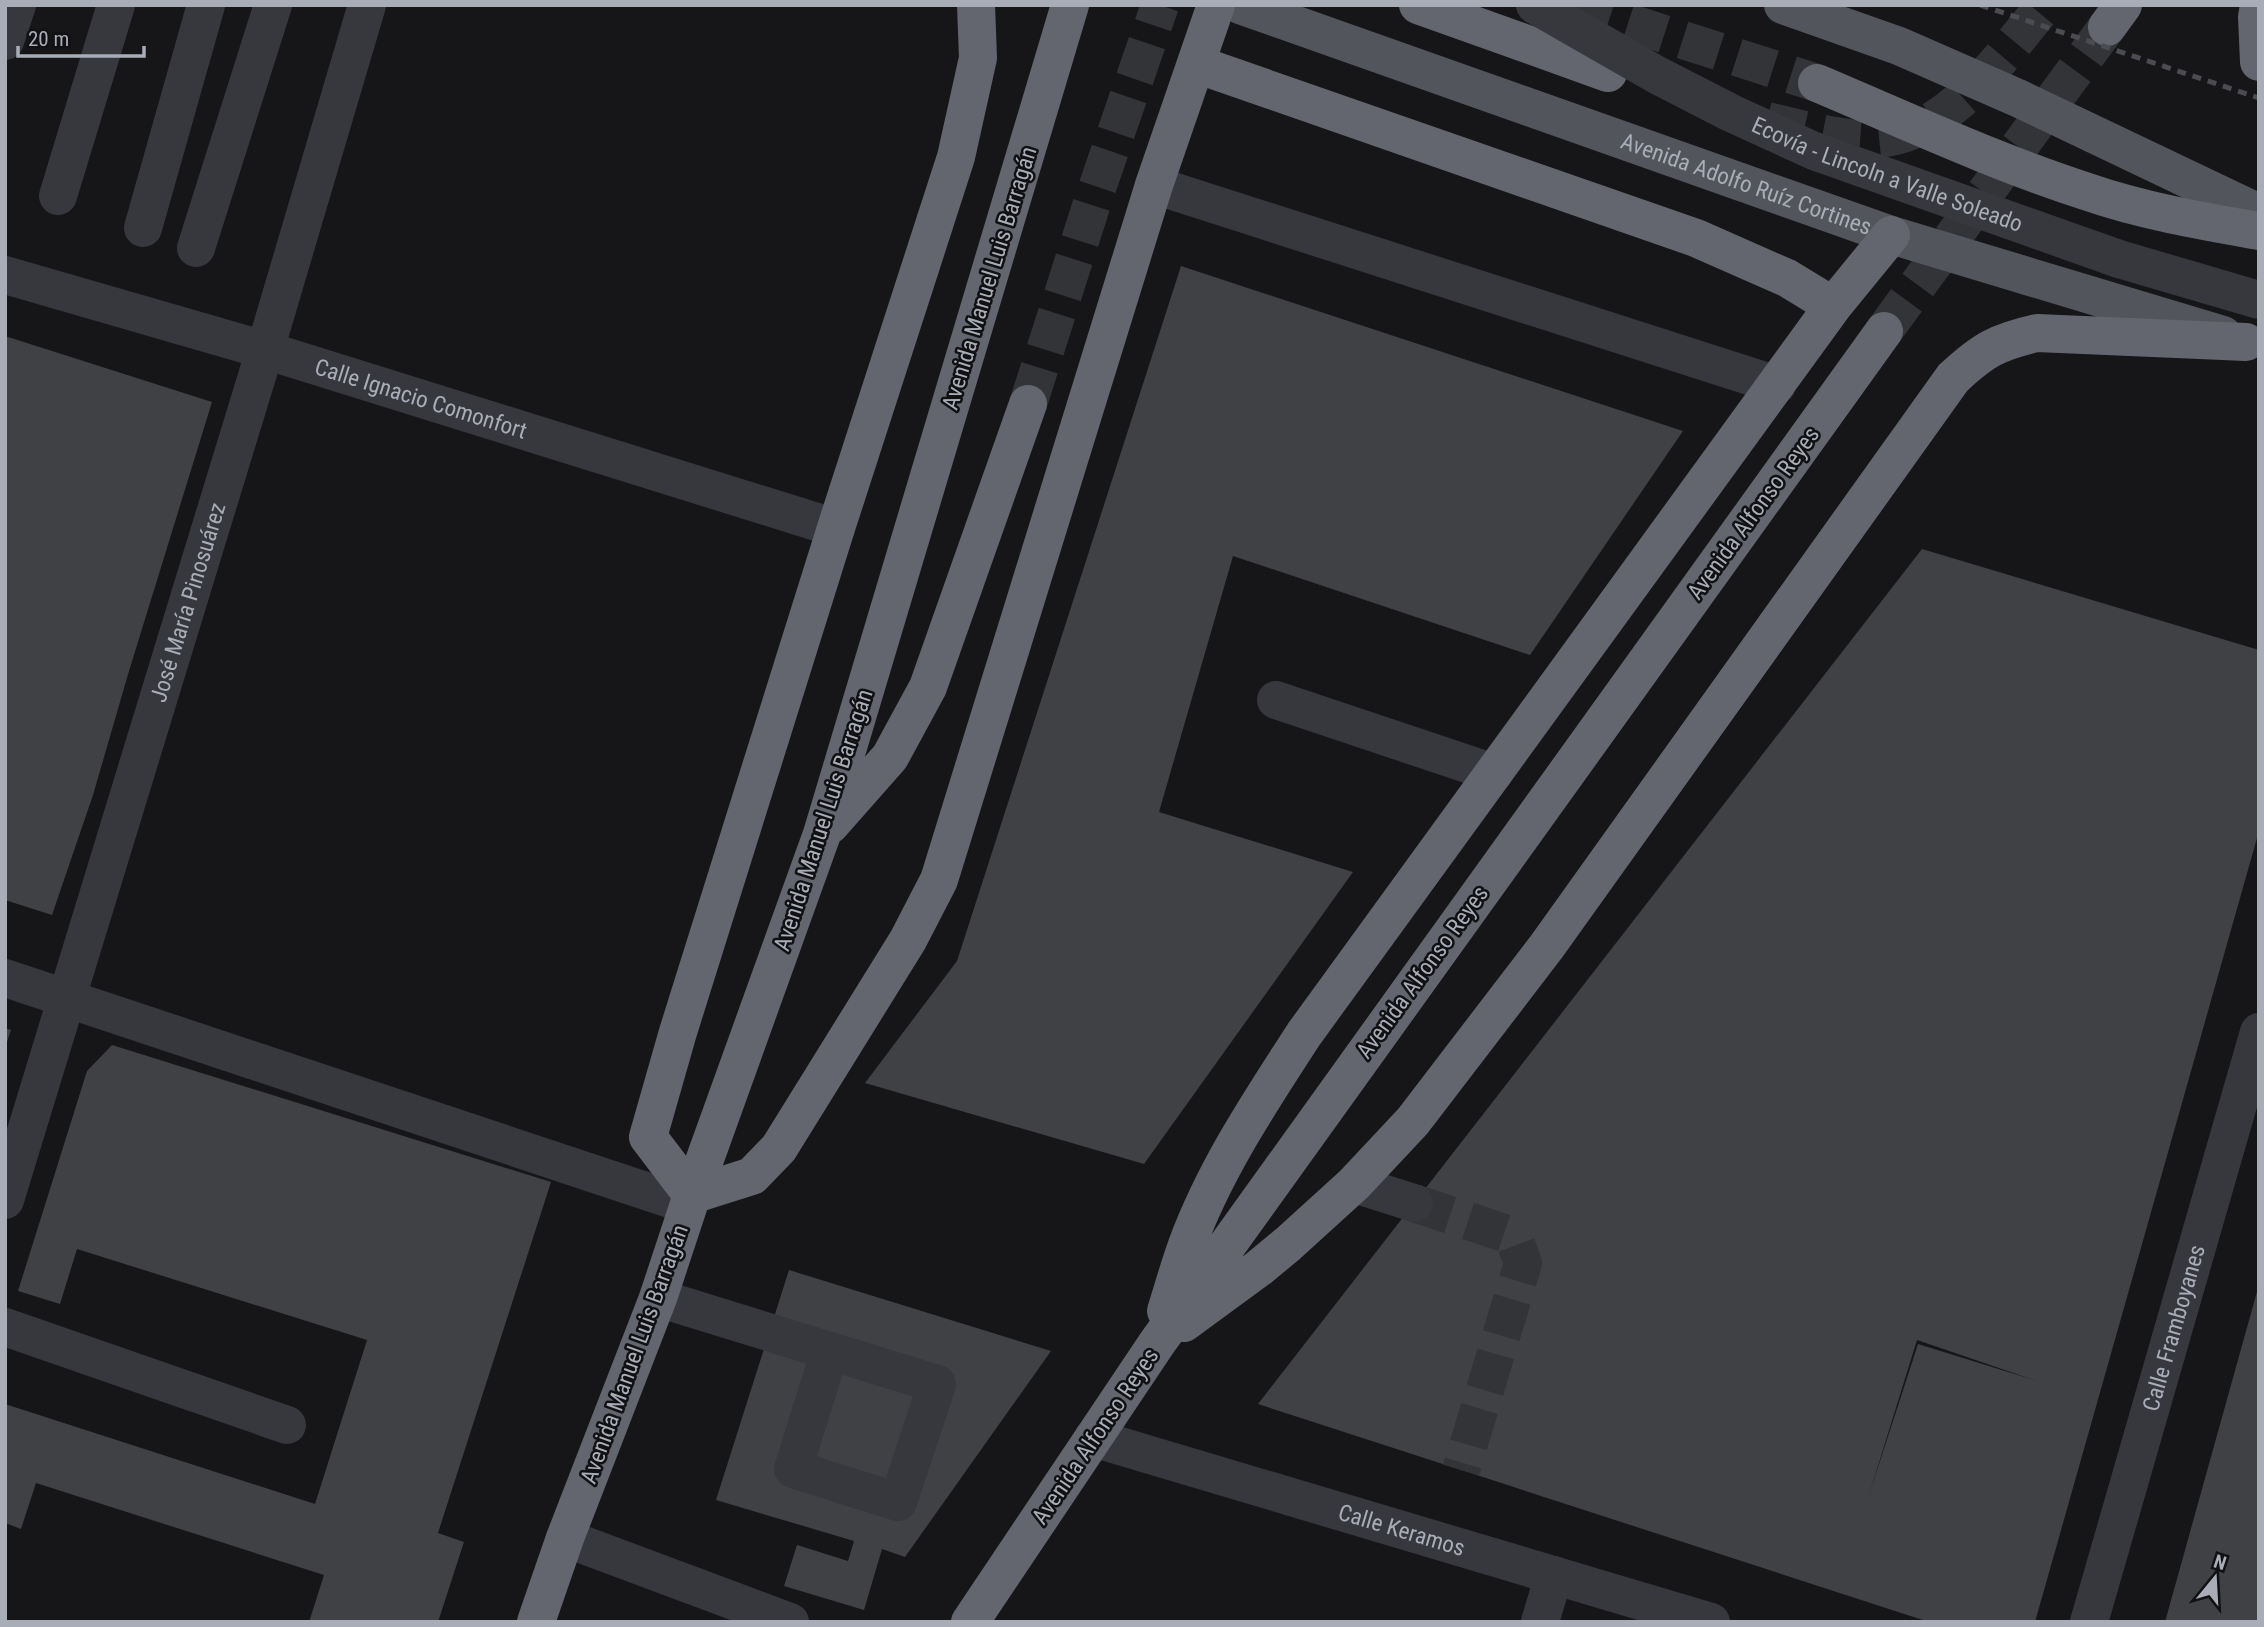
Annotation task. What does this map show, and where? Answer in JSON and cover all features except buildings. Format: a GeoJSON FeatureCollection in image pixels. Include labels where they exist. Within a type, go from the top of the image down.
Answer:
{"type":"FeatureCollection","features":[{"type":"Feature","properties":{"kind":"highway"},"geometry":{"type":"LineString","coordinates":[[976,5],[978,58],[956,157],[836,528],[685,1010],[648,1138],[690,1200],[752,1176],[779,1148],[908,940],[939,880],[1154,185],[1216,5]]}},
{"type":"Feature","properties":{"kind":"highway","name":"Avenida Manuel Luis Barragán"},"geometry":{"type":"LineString","coordinates":[[536,1622],[561,1549],[658,1298],[690,1200],[822,834],[1070,5]]}},
{"type":"Feature","properties":{"kind":"highway"},"geometry":{"type":"LineString","coordinates":[[1418,5],[1608,73]]}},
{"type":"Feature","properties":{"kind":"highway"},"geometry":{"type":"LineString","coordinates":[[2259,6],[2259,62]]}},
{"type":"Feature","properties":{"kind":"highway"},"geometry":{"type":"LineString","coordinates":[[1196,64],[1696,238],[1787,278],[1833,306]]}},
{"type":"Feature","properties":{"kind":"highway"},"geometry":{"type":"LineString","coordinates":[[1817,83],[1996,159],[2090,193],[2186,218],[2259,231]]}},
{"type":"Feature","properties":{"kind":"highway"},"geometry":{"type":"LineString","coordinates":[[1157,1343],[1187,1245],[1215,1182],[1250,1118],[1304,1034],[1833,306],[1891,235]]}},
{"type":"Feature","properties":{"kind":"highway","name":"Avenida Alfonso Reyes"},"geometry":{"type":"LineString","coordinates":[[970,1622],[1157,1343],[1884,331]]}},
{"type":"Feature","properties":{"kind":"highway"},"geometry":{"type":"LineString","coordinates":[[1157,1343],[1259,1268],[1354,1184],[1413,1121],[1547,946],[1953,377],[1980,353],[2007,340],[2037,333],[2253,344]]}},
{"type":"Feature","properties":{"kind":"highway"},"geometry":{"type":"LineString","coordinates":[[822,834],[890,757],[928,687],[1028,404]]}},
{"type":"Feature","properties":{"kind":"highway"},"geometry":{"type":"LineString","coordinates":[[560,1622],[561,1549]]}},
{"type":"Feature","properties":{"kind":"main road","name":"Avenida Adolfo Ruíz Cortines"},"geometry":{"type":"LineString","coordinates":[[1240,5],[1891,235],[2253,344]]}},
{"type":"Feature","properties":{"kind":"main road"},"geometry":{"type":"LineString","coordinates":[[1783,5],[1899,46],[2021,99],[2259,214]]}},
{"type":"Feature","properties":{"kind":"street"},"geometry":{"type":"LineString","coordinates":[[5,41],[18,5]]}},
{"type":"Feature","properties":{"kind":"street"},"geometry":{"type":"LineString","coordinates":[[58,196],[116,5]]}},
{"type":"Feature","properties":{"kind":"street"},"geometry":{"type":"LineString","coordinates":[[143,228],[206,5]]}},
{"type":"Feature","properties":{"kind":"street","name":"José María Pinosuárez"},"geometry":{"type":"LineString","coordinates":[[5,1200],[265,350],[367,5]]}},
{"type":"Feature","properties":{"kind":"street","name":"Ecovía - Lincoln a Valle Soleado"},"geometry":{"type":"LineString","coordinates":[[1535,5],[1657,75],[1814,151],[2119,259],[2259,300]]}},
{"type":"Feature","properties":{"kind":"street"},"geometry":{"type":"LineString","coordinates":[[1580,5],[1723,86],[1811,124],[2129,235],[2259,273]]}},
{"type":"Feature","properties":{"kind":"street"},"geometry":{"type":"LineString","coordinates":[[196,248],[269,6]]}},
{"type":"Feature","properties":{"kind":"street"},"geometry":{"type":"LineString","coordinates":[[1154,185],[1777,385]]}},
{"type":"Feature","properties":{"kind":"street","name":"Calle Ignacio Comonfort"},"geometry":{"type":"LineString","coordinates":[[5,275],[265,350],[836,528]]}},
{"type":"Feature","properties":{"kind":"street"},"geometry":{"type":"LineString","coordinates":[[1276,700],[1494,773]]}},
{"type":"Feature","properties":{"kind":"street"},"geometry":{"type":"LineString","coordinates":[[5,978],[690,1200]]}},
{"type":"Feature","properties":{"kind":"street","name":"Calle Framboyanes"},"geometry":{"type":"LineString","coordinates":[[2089,1622],[2259,1032]]}},
{"type":"Feature","properties":{"kind":"street"},"geometry":{"type":"LineString","coordinates":[[1354,1184],[1414,1203]]}},
{"type":"Feature","properties":{"kind":"street"},"geometry":{"type":"LineString","coordinates":[[658,1298],[830,1351]]}},
{"type":"Feature","properties":{"kind":"street"},"geometry":{"type":"LineString","coordinates":[[5,1327],[287,1425]]}},
{"type":"Feature","properties":{"kind":"street","name":"Calle Keramos"},"geometry":{"type":"LineString","coordinates":[[1094,1438],[1711,1622]]}},
{"type":"Feature","properties":{"kind":"street"},"geometry":{"type":"LineString","coordinates":[[561,1549],[790,1622]]}},
{"type":"Feature","properties":{"kind":"street"},"geometry":{"type":"LineString","coordinates":[[1540,1622],[1554,1575]]}},
{"type":"Feature","properties":{"kind":"tunnel"},"geometry":{"type":"LineString","coordinates":[[1028,404],[1094,197],[1160,5]]}},
{"type":"Feature","properties":{"kind":"tunnel"},"geometry":{"type":"LineString","coordinates":[[1574,5],[1817,83]]}},
{"type":"Feature","properties":{"kind":"tunnel"},"geometry":{"type":"LineString","coordinates":[[1767,121],[1857,139],[1888,138],[1915,129],[1941,115],[1965,96],[2045,5]]}},
{"type":"Feature","properties":{"kind":"tunnel"},"geometry":{"type":"LineString","coordinates":[[1884,331],[2107,27]]}},
{"type":"Feature","properties":{"kind":"tunnel"},"geometry":{"type":"LineString","coordinates":[[1414,1203],[1513,1236],[1523,1263],[1461,1470]]}},
{"type":"Feature","properties":{"kind":"railway"},"geometry":{"type":"LineString","coordinates":[[1980,5],[2259,98]]}}]}
